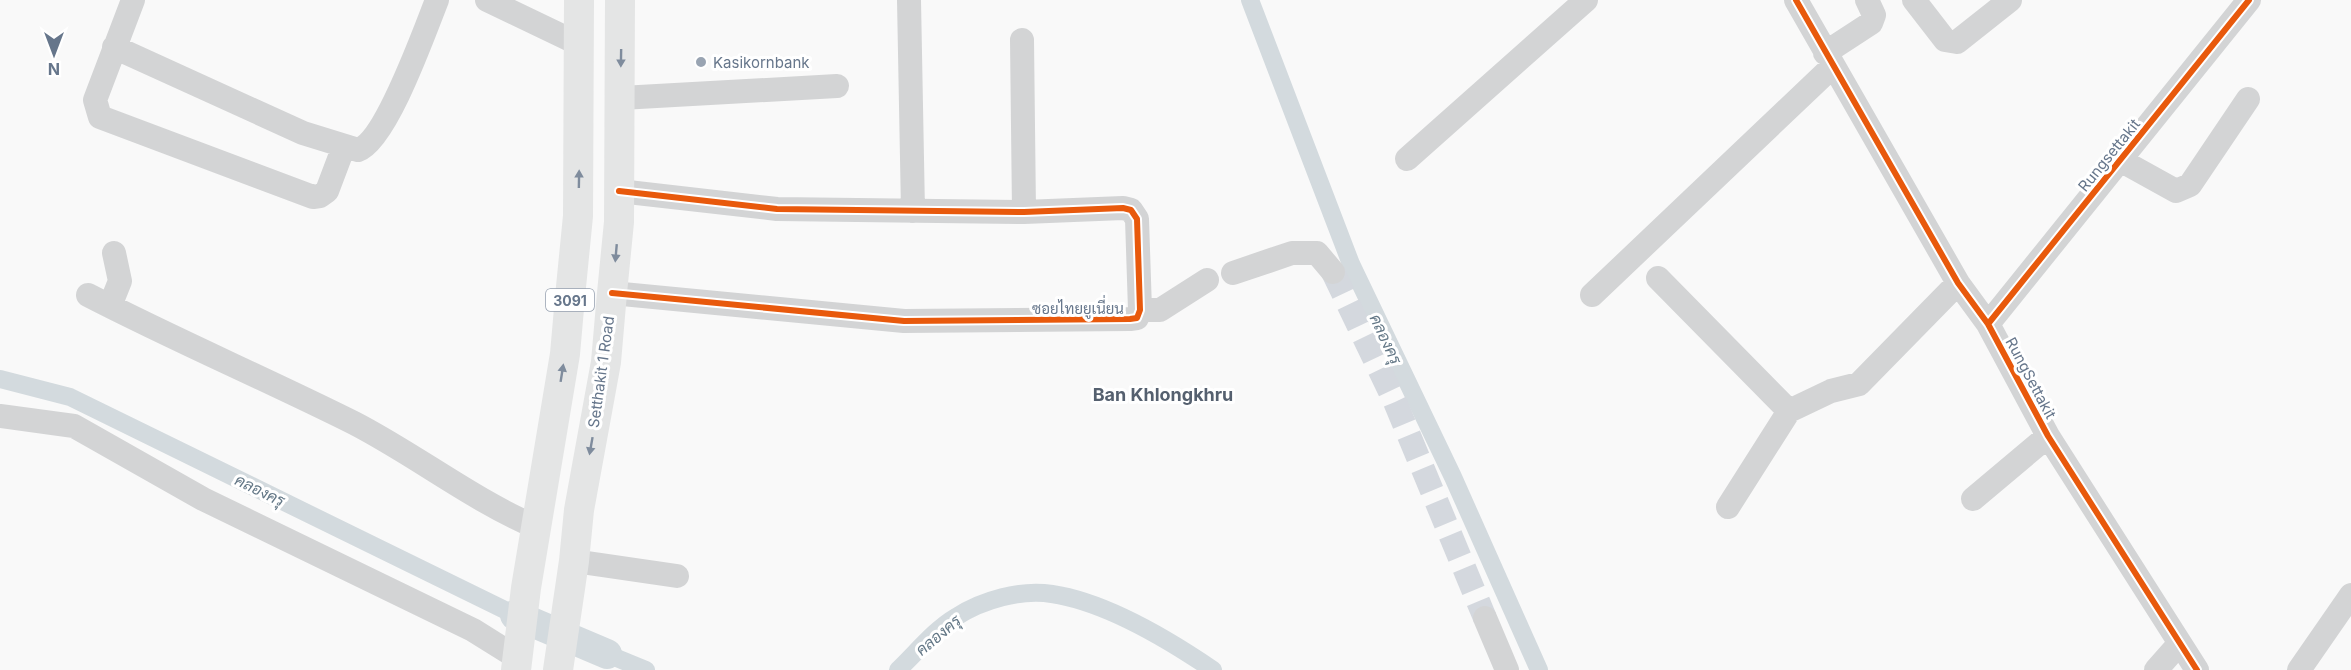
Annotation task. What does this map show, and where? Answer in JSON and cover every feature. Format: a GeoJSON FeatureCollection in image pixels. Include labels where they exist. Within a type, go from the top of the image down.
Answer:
{"type":"FeatureCollection","features":[{"type":"Feature","properties":{"kind":"main road","name":"3091"},"geometry":{"type":"LineString","coordinates":[[518,659],[525,596],[565,354],[576,240],[581,45],[579,0]]}},
{"type":"Feature","properties":{"kind":"main road","name":"Setthakit 1 Road"},"geometry":{"type":"LineString","coordinates":[[558,667],[574,561],[579,510],[606,362],[619,191],[620,0]]}},
{"type":"Feature","properties":{"kind":"street"},"geometry":{"type":"LineString","coordinates":[[133,0],[95,100],[100,117],[313,197],[320,196],[327,191],[344,146]]}},
{"type":"Feature","properties":{"kind":"street"},"geometry":{"type":"LineString","coordinates":[[114,47],[303,133],[357,150],[370,143],[400,91],[437,0]]}},
{"type":"Feature","properties":{"kind":"street"},"geometry":{"type":"LineString","coordinates":[[487,0],[581,45]]}},
{"type":"Feature","properties":{"kind":"street"},"geometry":{"type":"LineString","coordinates":[[909,0],[913,211]]}},
{"type":"Feature","properties":{"kind":"street"},"geometry":{"type":"LineString","coordinates":[[1407,159],[1586,0]]}},
{"type":"Feature","properties":{"kind":"street","name":"RungSettakit"},"geometry":{"type":"LineString","coordinates":[[1796,0],[1958,283],[1988,324],[2049,436],[2197,670]]}},
{"type":"Feature","properties":{"kind":"street"},"geometry":{"type":"LineString","coordinates":[[1914,0],[1945,40],[1957,42],[2010,0]]}},
{"type":"Feature","properties":{"kind":"street","name":"Rungsettakit"},"geometry":{"type":"LineString","coordinates":[[1988,324],[2249,0]]}},
{"type":"Feature","properties":{"kind":"street"},"geometry":{"type":"LineString","coordinates":[[1592,295],[1829,60],[1871,23],[1874,15],[1872,2]]}},
{"type":"Feature","properties":{"kind":"street"},"geometry":{"type":"LineString","coordinates":[[1022,40],[1024,212]]}},
{"type":"Feature","properties":{"kind":"street"},"geometry":{"type":"LineString","coordinates":[[621,98],[837,86]]}},
{"type":"Feature","properties":{"kind":"street"},"geometry":{"type":"LineString","coordinates":[[2120,160],[2176,191],[2190,185],[2248,99]]}},
{"type":"Feature","properties":{"kind":"street","name":"ซอยไทยยูเนี่ยน"},"geometry":{"type":"LineString","coordinates":[[612,293],[904,321],[1130,320],[1137,318],[1140,310],[1137,219],[1131,210],[1123,207],[1024,212],[777,209],[619,191]]}},
{"type":"Feature","properties":{"kind":"street"},"geometry":{"type":"LineString","coordinates":[[110,306],[120,281],[114,253]]}},
{"type":"Feature","properties":{"kind":"street"},"geometry":{"type":"LineString","coordinates":[[1233,273],[1292,253],[1317,253],[1333,272]]}},
{"type":"Feature","properties":{"kind":"street"},"geometry":{"type":"LineString","coordinates":[[1658,278],[1789,411]]}},
{"type":"Feature","properties":{"kind":"street"},"geometry":{"type":"LineString","coordinates":[[1140,310],[1160,310],[1207,280]]}},
{"type":"Feature","properties":{"kind":"street"},"geometry":{"type":"LineString","coordinates":[[1728,507],[1789,411],[1831,391],[1859,384],[1958,283]]}},
{"type":"Feature","properties":{"kind":"street"},"geometry":{"type":"LineString","coordinates":[[88,295],[356,424],[486,503],[536,526]]}},
{"type":"Feature","properties":{"kind":"street"},"geometry":{"type":"LineString","coordinates":[[0,416],[74,426],[204,499],[473,630],[518,659]]}},
{"type":"Feature","properties":{"kind":"street"},"geometry":{"type":"LineString","coordinates":[[1973,499],[2049,436]]}},
{"type":"Feature","properties":{"kind":"street"},"geometry":{"type":"LineString","coordinates":[[574,561],[677,576]]}},
{"type":"Feature","properties":{"kind":"street"},"geometry":{"type":"LineString","coordinates":[[2299,670],[2351,595]]}},
{"type":"Feature","properties":{"kind":"street"},"geometry":{"type":"LineString","coordinates":[[1485,618],[1507,670]]}},
{"type":"Feature","properties":{"kind":"street"},"geometry":{"type":"LineString","coordinates":[[2156,670],[2179,644]]}},
{"type":"Feature","properties":{"kind":"waterway","name":"คลองครุ"},"geometry":{"type":"LineString","coordinates":[[1250,0],[1351,264],[1453,477],[1539,670]]}},
{"type":"Feature","properties":{"kind":"waterway","name":"คลองครุ"},"geometry":{"type":"LineString","coordinates":[[0,379],[70,397],[515,615]]}},
{"type":"Feature","properties":{"kind":"waterway","name":"คลองครุ"},"geometry":{"type":"LineString","coordinates":[[898,670],[940,628],[966,611],[1002,597],[1028,593],[1052,594],[1094,605],[1157,635],[1213,670]]}},
{"type":"Feature","properties":{"kind":"waterway"},"geometry":{"type":"LineString","coordinates":[[515,615],[607,654]]}},
{"type":"Feature","properties":{"kind":"waterway","name":"คลองครุ"},"geometry":{"type":"LineString","coordinates":[[607,654],[646,670]]}},
{"type":"Feature","properties":{"kind":"tunnel"},"geometry":{"type":"LineString","coordinates":[[1333,272],[1395,402],[1485,618]]}},
{"type":"Feature","properties":{"kind":"cycle path"},"geometry":{"type":"LineString","coordinates":[[1796,0],[1958,283],[1988,324],[2048,436],[2197,670]]}},
{"type":"Feature","properties":{"kind":"cycle path"},"geometry":{"type":"LineString","coordinates":[[1988,324],[2249,0]]}},
{"type":"Feature","properties":{"kind":"cycle path"},"geometry":{"type":"LineString","coordinates":[[612,293],[904,321],[1130,319],[1137,318],[1140,310],[1137,219],[1131,210],[1123,208],[1024,212],[777,209],[619,191]]}},
{"type":"Feature","properties":{"kind":"place","name":"Kasikornbank"},"geometry":{"type":"Point","coordinates":[701,62]}},
{"type":"Feature","properties":{"kind":"district","name":"Ban Khlongkhru"},"geometry":{"type":"Point","coordinates":[1163,394]}}]}
